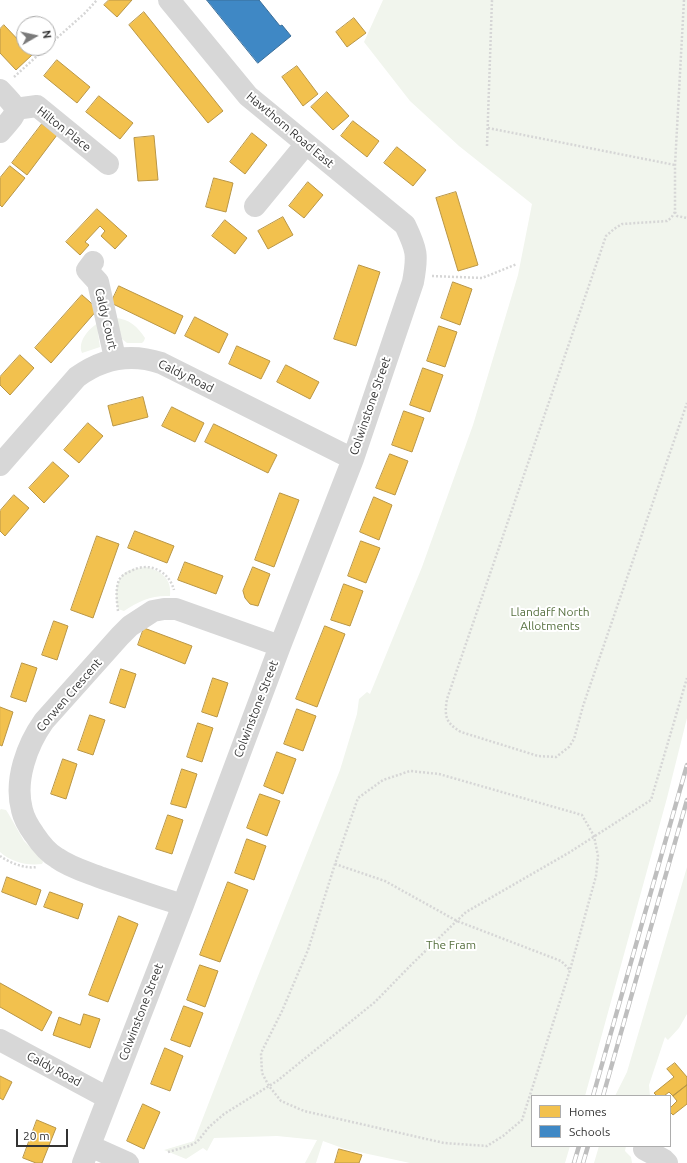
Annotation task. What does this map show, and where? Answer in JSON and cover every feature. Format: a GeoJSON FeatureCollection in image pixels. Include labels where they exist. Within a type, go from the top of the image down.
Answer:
{"type":"FeatureCollection","features":[{"type":"Feature","properties":{"kind":"street","name":"Hawthorn Road East"},"geometry":{"type":"LineString","coordinates":[[169,0],[242,90],[405,225],[413,241],[416,252]]}},
{"type":"Feature","properties":{"kind":"street","name":"Hilton Place"},"geometry":{"type":"LineString","coordinates":[[1,91],[14,105],[10,119]]}},
{"type":"Feature","properties":{"kind":"street","name":"Hilton Place"},"geometry":{"type":"LineString","coordinates":[[10,119],[37,106],[108,164]]}},
{"type":"Feature","properties":{"kind":"street"},"geometry":{"type":"LineString","coordinates":[[255,206],[306,144]]}},
{"type":"Feature","properties":{"kind":"street","name":"Colwinstone Street"},"geometry":{"type":"LineString","coordinates":[[87,1155],[280,646],[353,459],[413,282],[416,252]]}},
{"type":"Feature","properties":{"kind":"street","name":"Caldy Court"},"geometry":{"type":"LineString","coordinates":[[93,262],[87,270],[98,282],[115,358]]}},
{"type":"Feature","properties":{"kind":"street","name":"Caldy Road"},"geometry":{"type":"LineString","coordinates":[[0,465],[78,377],[93,367],[115,358],[126,357],[139,358],[161,363],[353,459]]}},
{"type":"Feature","properties":{"kind":"street","name":"Corwen Crescent"},"geometry":{"type":"LineString","coordinates":[[183,905],[72,867],[54,856],[40,842],[28,825],[22,812],[20,794],[21,777],[24,760],[29,746],[35,733],[44,721],[123,633],[153,611],[176,609],[280,646]]}},
{"type":"Feature","properties":{"kind":"street","name":"Caldy Road"},"geometry":{"type":"LineString","coordinates":[[0,1040],[108,1098]]}},
{"type":"Feature","properties":{"kind":"street"},"geometry":{"type":"LineString","coordinates":[[644,1149],[667,1163]]}},
{"type":"Feature","properties":{"kind":"street"},"geometry":{"type":"LineString","coordinates":[[87,1155],[128,1163]]}},
{"type":"Feature","properties":{"kind":"path"},"geometry":{"type":"LineString","coordinates":[[56,39],[96,0]]}},
{"type":"Feature","properties":{"kind":"path"},"geometry":{"type":"LineString","coordinates":[[486,146],[488,128],[492,0]]}},
{"type":"Feature","properties":{"kind":"path"},"geometry":{"type":"LineString","coordinates":[[684,0],[675,165],[674,212],[671,218],[667,221],[622,224],[606,236],[447,700],[445,709],[448,722],[451,726],[461,732],[538,756],[556,757],[570,748],[687,403]]}},
{"type":"Feature","properties":{"kind":"path"},"geometry":{"type":"LineString","coordinates":[[1,91],[37,56]]}},
{"type":"Feature","properties":{"kind":"path"},"geometry":{"type":"LineString","coordinates":[[488,128],[675,165]]}},
{"type":"Feature","properties":{"kind":"path"},"geometry":{"type":"LineString","coordinates":[[674,212],[677,216],[687,218]]}},
{"type":"Feature","properties":{"kind":"path"},"geometry":{"type":"LineString","coordinates":[[414,276],[482,278],[517,264]]}},
{"type":"Feature","properties":{"kind":"path"},"geometry":{"type":"LineString","coordinates":[[123,633],[117,602],[118,587],[120,579],[126,573],[135,568],[154,568],[160,570],[167,576],[173,584],[176,609]]}},
{"type":"Feature","properties":{"kind":"path"},"geometry":{"type":"LineString","coordinates":[[168,1152],[197,1142],[209,1127],[224,1114],[269,1086],[375,1002],[466,912],[570,852],[651,800],[687,678]]}},
{"type":"Feature","properties":{"kind":"path"},"geometry":{"type":"LineString","coordinates":[[410,771],[439,774],[582,815],[594,836],[598,856],[596,876],[570,970],[522,1120],[503,1136],[487,1146],[444,1143],[304,1111],[281,1101],[269,1086],[262,1073],[261,1053],[282,1011],[308,950],[335,864],[358,798],[383,780],[410,771]]}},
{"type":"Feature","properties":{"kind":"path"},"geometry":{"type":"LineString","coordinates":[[0,856],[26,867],[35,867],[45,864],[54,856]]}},
{"type":"Feature","properties":{"kind":"path"},"geometry":{"type":"LineString","coordinates":[[335,864],[385,881],[457,921],[561,961],[570,970]]}},
{"type":"Feature","properties":{"kind":"green space"},"geometry":{"type":"Polygon","coordinates":[[[383,0],[687,0],[687,718],[667,798],[585,1095],[531,1095],[531,1147],[570,1147],[565,1163],[410,1163],[345,1149],[323,1141],[316,1163],[305,1163],[317,1140],[277,1136],[214,1138],[207,1151],[203,1148],[186,1159],[164,1150],[194,1141],[340,770],[357,714],[359,699],[367,692],[370,694],[422,567],[473,425],[518,275],[532,204],[459,146],[410,101],[364,42],[383,0]]]}},
{"type":"Feature","properties":{"kind":"green space"},"geometry":{"type":"Polygon","coordinates":[[[116,318],[133,324],[145,338],[144,341],[142,343],[127,343],[122,339],[116,318]]]}},
{"type":"Feature","properties":{"kind":"green space"},"geometry":{"type":"Polygon","coordinates":[[[100,322],[98,333],[100,347],[82,353],[81,344],[85,335],[92,327],[100,322]]]}},
{"type":"Feature","properties":{"kind":"green space"},"geometry":{"type":"Polygon","coordinates":[[[146,567],[161,573],[168,580],[170,596],[146,599],[124,611],[118,609],[116,593],[118,582],[121,577],[130,570],[146,567]]]}},
{"type":"Feature","properties":{"kind":"green space"},"geometry":{"type":"Polygon","coordinates":[[[1,809],[6,810],[24,841],[42,859],[42,864],[14,861],[0,852],[1,809]]]}},
{"type":"Feature","properties":{"kind":"green space"},"geometry":{"type":"Polygon","coordinates":[[[687,867],[687,1014],[679,1028],[668,1040],[665,1037],[649,1085],[650,1095],[616,1095],[627,1072],[687,867]]]}},
{"type":"Feature","properties":{"kind":"green space"},"geometry":{"type":"Polygon","coordinates":[[[599,1147],[626,1147],[625,1151],[631,1157],[632,1163],[594,1163],[599,1147]]]}},
{"type":"Feature","properties":{"kind":"building: Homes"},"geometry":{"type":"Polygon","coordinates":[[[109,0],[132,0],[117,17],[104,5],[109,0]]]}},
{"type":"Feature","properties":{"kind":"building: Homes"},"geometry":{"type":"Polygon","coordinates":[[[144,12],[223,111],[208,123],[129,25],[144,12]]]}},
{"type":"Feature","properties":{"kind":"building: Homes"},"geometry":{"type":"Polygon","coordinates":[[[354,18],[366,33],[347,47],[336,32],[354,18]]]}},
{"type":"Feature","properties":{"kind":"building: Homes"},"geometry":{"type":"Polygon","coordinates":[[[4,25],[16,38],[16,56],[31,56],[16,70],[0,53],[0,29],[4,25]]]}},
{"type":"Feature","properties":{"kind":"building: Homes"},"geometry":{"type":"Polygon","coordinates":[[[57,60],[90,87],[77,103],[44,76],[57,60]]]}},
{"type":"Feature","properties":{"kind":"building: Homes"},"geometry":{"type":"Polygon","coordinates":[[[297,66],[318,94],[303,106],[282,77],[297,66]]]}},
{"type":"Feature","properties":{"kind":"building: Homes"},"geometry":{"type":"Polygon","coordinates":[[[327,92],[349,116],[333,130],[311,107],[327,92]]]}},
{"type":"Feature","properties":{"kind":"building: Homes"},"geometry":{"type":"Polygon","coordinates":[[[99,96],[133,123],[120,139],[86,112],[99,96]]]}},
{"type":"Feature","properties":{"kind":"building: Homes"},"geometry":{"type":"Polygon","coordinates":[[[353,121],[379,141],[367,157],[341,136],[353,121]]]}},
{"type":"Feature","properties":{"kind":"building: Homes"},"geometry":{"type":"Polygon","coordinates":[[[42,124],[57,135],[27,175],[12,163],[42,124]]]}},
{"type":"Feature","properties":{"kind":"building: Homes"},"geometry":{"type":"Polygon","coordinates":[[[252,133],[267,145],[245,174],[230,162],[252,133]]]}},
{"type":"Feature","properties":{"kind":"building: Homes"},"geometry":{"type":"Polygon","coordinates":[[[154,136],[158,180],[138,181],[134,138],[154,136]]]}},
{"type":"Feature","properties":{"kind":"building: Homes"},"geometry":{"type":"Polygon","coordinates":[[[397,147],[426,170],[413,186],[384,163],[397,147]]]}},
{"type":"Feature","properties":{"kind":"building: Homes"},"geometry":{"type":"Polygon","coordinates":[[[10,166],[25,178],[2,207],[0,205],[0,178],[10,166]]]}},
{"type":"Feature","properties":{"kind":"building: Homes"},"geometry":{"type":"Polygon","coordinates":[[[214,178],[233,183],[226,212],[206,207],[214,178]]]}},
{"type":"Feature","properties":{"kind":"building: Homes"},"geometry":{"type":"Polygon","coordinates":[[[308,182],[323,195],[304,218],[289,206],[308,182]]]}},
{"type":"Feature","properties":{"kind":"building: Homes"},"geometry":{"type":"Polygon","coordinates":[[[456,192],[478,265],[458,271],[436,198],[456,192]]]}},
{"type":"Feature","properties":{"kind":"building: Homes"},"geometry":{"type":"Polygon","coordinates":[[[97,209],[127,236],[115,249],[101,236],[105,231],[100,226],[85,242],[89,245],[80,255],[66,242],[97,209]]]}},
{"type":"Feature","properties":{"kind":"building: Homes"},"geometry":{"type":"Polygon","coordinates":[[[283,217],[293,235],[268,249],[258,231],[283,217]]]}},
{"type":"Feature","properties":{"kind":"building: Homes"},"geometry":{"type":"Polygon","coordinates":[[[225,220],[247,238],[235,254],[212,236],[225,220]]]}},
{"type":"Feature","properties":{"kind":"building: Homes"},"geometry":{"type":"Polygon","coordinates":[[[359,265],[380,272],[356,346],[334,339],[359,265]]]}},
{"type":"Feature","properties":{"kind":"building: Homes"},"geometry":{"type":"Polygon","coordinates":[[[453,282],[472,289],[460,325],[441,318],[453,282]]]}},
{"type":"Feature","properties":{"kind":"building: Homes"},"geometry":{"type":"Polygon","coordinates":[[[119,286],[183,316],[175,334],[111,303],[119,286]]]}},
{"type":"Feature","properties":{"kind":"building: Homes"},"geometry":{"type":"Polygon","coordinates":[[[82,295],[98,309],[51,363],[35,348],[82,295]]]}},
{"type":"Feature","properties":{"kind":"building: Homes"},"geometry":{"type":"Polygon","coordinates":[[[195,317],[228,334],[219,353],[185,336],[195,317]]]}},
{"type":"Feature","properties":{"kind":"building: Homes"},"geometry":{"type":"Polygon","coordinates":[[[439,326],[457,332],[445,367],[427,361],[439,326]]]}},
{"type":"Feature","properties":{"kind":"building: Homes"},"geometry":{"type":"Polygon","coordinates":[[[237,346],[270,361],[261,379],[229,364],[237,346]]]}},
{"type":"Feature","properties":{"kind":"building: Homes"},"geometry":{"type":"Polygon","coordinates":[[[20,355],[34,368],[10,395],[0,385],[0,377],[20,355]]]}},
{"type":"Feature","properties":{"kind":"building: Homes"},"geometry":{"type":"Polygon","coordinates":[[[286,365],[319,382],[310,399],[277,382],[286,365]]]}},
{"type":"Feature","properties":{"kind":"building: Homes"},"geometry":{"type":"Polygon","coordinates":[[[423,368],[443,375],[430,412],[410,405],[423,368]]]}},
{"type":"Feature","properties":{"kind":"building: Homes"},"geometry":{"type":"Polygon","coordinates":[[[143,397],[148,417],[113,426],[108,406],[143,397]]]}},
{"type":"Feature","properties":{"kind":"building: Homes"},"geometry":{"type":"Polygon","coordinates":[[[172,407],[204,423],[195,442],[162,426],[172,407]]]}},
{"type":"Feature","properties":{"kind":"building: Homes"},"geometry":{"type":"Polygon","coordinates":[[[404,411],[424,418],[412,452],[392,445],[404,411]]]}},
{"type":"Feature","properties":{"kind":"building: Homes"},"geometry":{"type":"Polygon","coordinates":[[[88,423],[103,436],[79,463],[64,450],[88,423]]]}},
{"type":"Feature","properties":{"kind":"building: Homes"},"geometry":{"type":"Polygon","coordinates":[[[214,424],[277,455],[268,473],[205,442],[214,424]]]}},
{"type":"Feature","properties":{"kind":"building: Homes"},"geometry":{"type":"Polygon","coordinates":[[[390,454],[408,461],[395,495],[376,488],[390,454]]]}},
{"type":"Feature","properties":{"kind":"building: Homes"},"geometry":{"type":"Polygon","coordinates":[[[53,462],[69,476],[44,503],[29,488],[53,462]]]}},
{"type":"Feature","properties":{"kind":"building: Homes"},"geometry":{"type":"Polygon","coordinates":[[[280,493],[299,500],[274,567],[255,560],[280,493]]]}},
{"type":"Feature","properties":{"kind":"building: Homes"},"geometry":{"type":"Polygon","coordinates":[[[14,495],[29,508],[5,536],[0,531],[0,511],[14,495]]]}},
{"type":"Feature","properties":{"kind":"building: Homes"},"geometry":{"type":"Polygon","coordinates":[[[374,497],[392,505],[379,540],[360,532],[374,497]]]}},
{"type":"Feature","properties":{"kind":"building: Homes"},"geometry":{"type":"Polygon","coordinates":[[[135,531],[174,546],[167,563],[128,548],[135,531]]]}},
{"type":"Feature","properties":{"kind":"building: Homes"},"geometry":{"type":"Polygon","coordinates":[[[97,536],[119,544],[93,618],[71,610],[97,536]]]}},
{"type":"Feature","properties":{"kind":"building: Homes"},"geometry":{"type":"Polygon","coordinates":[[[361,541],[380,548],[366,583],[348,576],[361,541]]]}},
{"type":"Feature","properties":{"kind":"building: Homes"},"geometry":{"type":"Polygon","coordinates":[[[185,562],[223,576],[216,594],[178,580],[185,562]]]}},
{"type":"Feature","properties":{"kind":"building: Homes"},"geometry":{"type":"Polygon","coordinates":[[[253,567],[270,574],[258,606],[250,604],[245,598],[243,591],[253,567]]]}},
{"type":"Feature","properties":{"kind":"building: Homes"},"geometry":{"type":"Polygon","coordinates":[[[344,584],[363,591],[350,626],[331,620],[344,584]]]}},
{"type":"Feature","properties":{"kind":"building: Homes"},"geometry":{"type":"Polygon","coordinates":[[[54,621],[68,626],[57,660],[42,655],[54,621]]]}},
{"type":"Feature","properties":{"kind":"building: Homes"},"geometry":{"type":"Polygon","coordinates":[[[325,626],[345,634],[317,707],[296,699],[325,626]]]}},
{"type":"Feature","properties":{"kind":"building: Homes"},"geometry":{"type":"Polygon","coordinates":[[[144,628],[192,646],[185,664],[138,645],[144,628]]]}},
{"type":"Feature","properties":{"kind":"building: Homes"},"geometry":{"type":"Polygon","coordinates":[[[22,663],[37,668],[26,702],[11,697],[22,663]]]}},
{"type":"Feature","properties":{"kind":"building: Homes"},"geometry":{"type":"Polygon","coordinates":[[[121,669],[136,674],[125,708],[110,703],[121,669]]]}},
{"type":"Feature","properties":{"kind":"building: Homes"},"geometry":{"type":"Polygon","coordinates":[[[213,678],[228,683],[217,717],[202,712],[213,678]]]}},
{"type":"Feature","properties":{"kind":"building: Homes"},"geometry":{"type":"Polygon","coordinates":[[[0,707],[13,712],[2,746],[0,745],[0,707]]]}},
{"type":"Feature","properties":{"kind":"building: Homes"},"geometry":{"type":"Polygon","coordinates":[[[297,709],[316,716],[303,751],[284,744],[297,709]]]}},
{"type":"Feature","properties":{"kind":"building: Homes"},"geometry":{"type":"Polygon","coordinates":[[[90,715],[105,720],[93,755],[78,750],[90,715]]]}},
{"type":"Feature","properties":{"kind":"building: Homes"},"geometry":{"type":"Polygon","coordinates":[[[198,723],[213,728],[202,762],[187,757],[198,723]]]}},
{"type":"Feature","properties":{"kind":"building: Homes"},"geometry":{"type":"Polygon","coordinates":[[[277,752],[296,759],[283,794],[264,786],[277,752]]]}},
{"type":"Feature","properties":{"kind":"building: Homes"},"geometry":{"type":"Polygon","coordinates":[[[63,759],[77,764],[66,799],[51,794],[63,759]]]}},
{"type":"Feature","properties":{"kind":"building: Homes"},"geometry":{"type":"Polygon","coordinates":[[[182,769],[197,774],[186,808],[171,804],[182,769]]]}},
{"type":"Feature","properties":{"kind":"building: Homes"},"geometry":{"type":"Polygon","coordinates":[[[260,794],[280,801],[267,836],[247,828],[260,794]]]}},
{"type":"Feature","properties":{"kind":"building: Homes"},"geometry":{"type":"Polygon","coordinates":[[[168,815],[183,820],[172,854],[156,849],[168,815]]]}},
{"type":"Feature","properties":{"kind":"building: Homes"},"geometry":{"type":"Polygon","coordinates":[[[247,839],[266,846],[254,880],[235,873],[247,839]]]}},
{"type":"Feature","properties":{"kind":"building: Homes"},"geometry":{"type":"Polygon","coordinates":[[[7,877],[41,890],[36,905],[2,892],[7,877]]]}},
{"type":"Feature","properties":{"kind":"building: Homes"},"geometry":{"type":"Polygon","coordinates":[[[228,882],[248,890],[220,962],[200,955],[228,882]]]}},
{"type":"Feature","properties":{"kind":"building: Homes"},"geometry":{"type":"Polygon","coordinates":[[[50,892],[83,904],[78,919],[44,907],[50,892]]]}},
{"type":"Feature","properties":{"kind":"building: Homes"},"geometry":{"type":"Polygon","coordinates":[[[119,916],[138,924],[108,1002],[89,995],[119,916]]]}},
{"type":"Feature","properties":{"kind":"building: Homes"},"geometry":{"type":"Polygon","coordinates":[[[200,965],[218,971],[205,1007],[187,1000],[200,965]]]}},
{"type":"Feature","properties":{"kind":"building: Homes"},"geometry":{"type":"Polygon","coordinates":[[[0,983],[52,1012],[42,1031],[0,1007],[0,983]]]}},
{"type":"Feature","properties":{"kind":"building: Homes"},"geometry":{"type":"Polygon","coordinates":[[[184,1006],[203,1013],[190,1047],[171,1040],[184,1006]]]}},
{"type":"Feature","properties":{"kind":"building: Homes"},"geometry":{"type":"Polygon","coordinates":[[[84,1014],[100,1019],[90,1048],[53,1035],[59,1017],[80,1025],[84,1014]]]}},
{"type":"Feature","properties":{"kind":"building: Homes"},"geometry":{"type":"Polygon","coordinates":[[[165,1048],[183,1056],[170,1091],[151,1084],[165,1048]]]}},
{"type":"Feature","properties":{"kind":"building: Homes"},"geometry":{"type":"Polygon","coordinates":[[[675,1063],[687,1077],[687,1085],[673,1096],[669,1092],[665,1095],[656,1095],[654,1093],[674,1077],[667,1069],[675,1063]]]}},
{"type":"Feature","properties":{"kind":"building: Homes"},"geometry":{"type":"Polygon","coordinates":[[[0,1076],[12,1082],[3,1100],[0,1098],[0,1076]]]}},
{"type":"Feature","properties":{"kind":"building: Homes"},"geometry":{"type":"Polygon","coordinates":[[[687,1085],[687,1104],[673,1115],[671,1113],[671,1107],[677,1101],[673,1096],[687,1085]]]}},
{"type":"Feature","properties":{"kind":"building: Homes"},"geometry":{"type":"Polygon","coordinates":[[[143,1104],[160,1112],[144,1149],[127,1141],[143,1104]]]}},
{"type":"Feature","properties":{"kind":"building: Homes"},"geometry":{"type":"Polygon","coordinates":[[[37,1120],[56,1128],[42,1163],[36,1163],[23,1158],[37,1120]]]}},
{"type":"Feature","properties":{"kind":"building: Homes"},"geometry":{"type":"Polygon","coordinates":[[[339,1149],[362,1155],[359,1163],[335,1163],[339,1149]]]}},
{"type":"Feature","properties":{"kind":"building: Schools"},"geometry":{"type":"Polygon","coordinates":[[[207,0],[259,0],[280,26],[282,25],[291,36],[258,63],[207,0]]]}},
{"type":"Feature","properties":{"kind":"railway"},"geometry":{"type":"LineString","coordinates":[[593,1095],[687,765]]}},
{"type":"Feature","properties":{"kind":"railway"},"geometry":{"type":"LineString","coordinates":[[603,1095],[687,800]]}},
{"type":"Feature","properties":{"kind":"railway"},"geometry":{"type":"LineString","coordinates":[[574,1163],[579,1147]]}},
{"type":"Feature","properties":{"kind":"railway"},"geometry":{"type":"LineString","coordinates":[[583,1163],[588,1147]]}},
{"type":"Feature","properties":{"kind":"park label","name":"Llandaff North Allotments"},"geometry":{"type":"Point","coordinates":[550,619]}},
{"type":"Feature","properties":{"kind":"park label","name":"The Fram"},"geometry":{"type":"Point","coordinates":[451,945]}}]}
